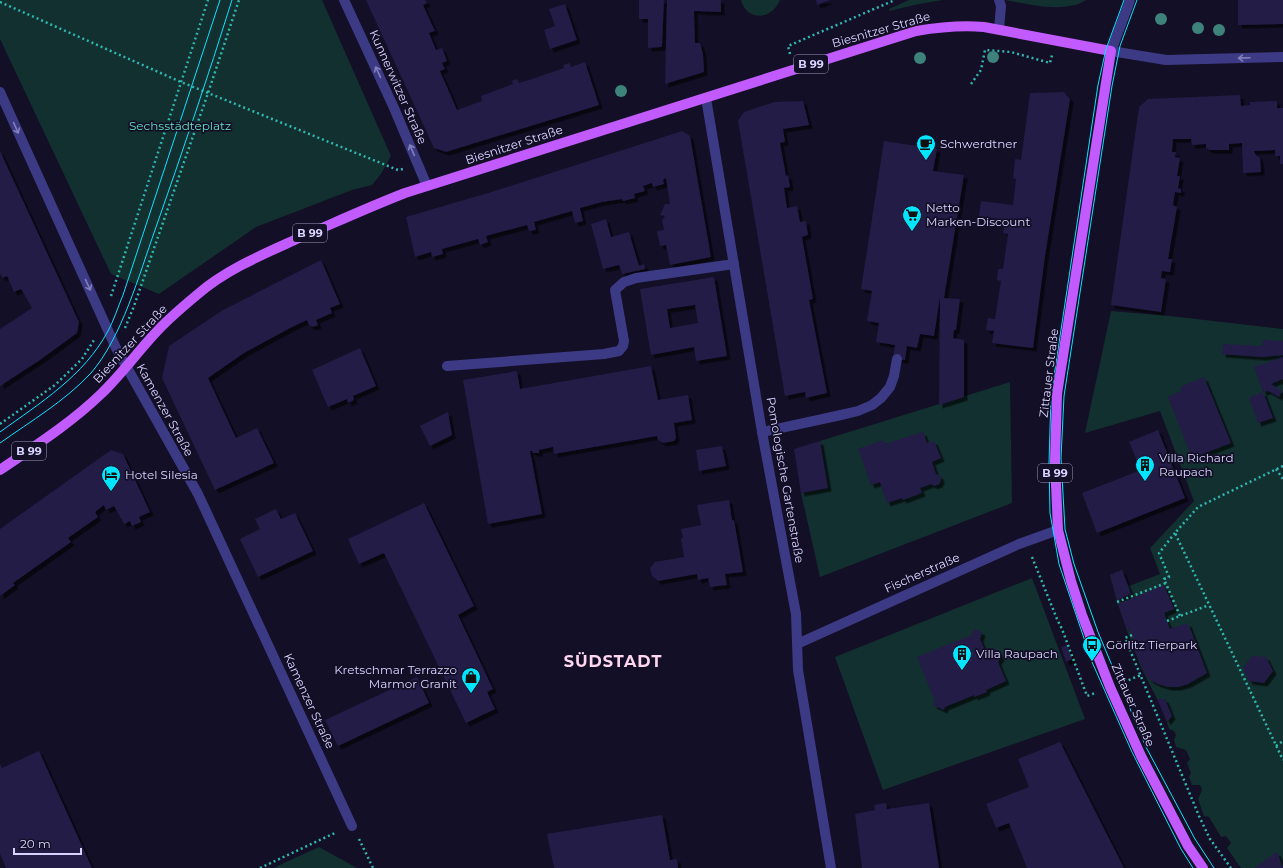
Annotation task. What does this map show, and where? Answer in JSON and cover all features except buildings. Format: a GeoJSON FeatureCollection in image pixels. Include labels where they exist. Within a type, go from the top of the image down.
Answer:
{"type":"FeatureCollection","features":[{"type":"Feature","properties":{"kind":"main road","name":"Biesnitzer Straße"},"geometry":{"type":"LineString","coordinates":[[0,470],[82,412],[103,393],[162,326],[199,293],[230,272],[264,254],[364,209],[427,186],[916,31],[943,26],[999,29],[1111,51]]}},
{"type":"Feature","properties":{"kind":"main road","name":"Zittauer Straße"},"geometry":{"type":"LineString","coordinates":[[1111,51],[1057,394],[1054,461],[1058,530],[1071,581],[1082,615],[1110,687],[1142,756],[1188,846],[1203,868]]}},
{"type":"Feature","properties":{"kind":"street","name":"Kunnerwitzer Straße"},"geometry":{"type":"LineString","coordinates":[[344,0],[394,108],[427,186]]}},
{"type":"Feature","properties":{"kind":"street"},"geometry":{"type":"LineString","coordinates":[[999,0],[1002,6],[999,29]]}},
{"type":"Feature","properties":{"kind":"street","name":"Zittauer Straße"},"geometry":{"type":"LineString","coordinates":[[1111,51],[1130,0]]}},
{"type":"Feature","properties":{"kind":"street"},"geometry":{"type":"LineString","coordinates":[[1111,51],[1166,60],[1283,57]]}},
{"type":"Feature","properties":{"kind":"street","name":"Kamenzer Straße"},"geometry":{"type":"LineString","coordinates":[[0,92],[116,348],[198,494],[352,826]]}},
{"type":"Feature","properties":{"kind":"street","name":"Pomologische Gartenstraße"},"geometry":{"type":"LineString","coordinates":[[706,98],[762,432],[796,614],[798,670],[831,868]]}},
{"type":"Feature","properties":{"kind":"street"},"geometry":{"type":"LineString","coordinates":[[448,366],[604,354],[619,351],[623,346],[624,341],[615,290],[624,282],[636,278],[734,264]]}},
{"type":"Feature","properties":{"kind":"street"},"geometry":{"type":"LineString","coordinates":[[762,432],[858,411],[872,405],[881,398],[890,387],[898,359]]}},
{"type":"Feature","properties":{"kind":"street","name":"Fischerstraße"},"geometry":{"type":"LineString","coordinates":[[797,644],[1027,541],[1058,530]]}},
{"type":"Feature","properties":{"kind":"path"},"geometry":{"type":"LineString","coordinates":[[0,424],[55,385],[82,359],[91,345],[103,318],[208,0]]}},
{"type":"Feature","properties":{"kind":"path"},"geometry":{"type":"LineString","coordinates":[[116,348],[134,306],[239,0]]}},
{"type":"Feature","properties":{"kind":"path"},"geometry":{"type":"LineString","coordinates":[[795,69],[788,46],[895,0]]}},
{"type":"Feature","properties":{"kind":"path"},"geometry":{"type":"LineString","coordinates":[[0,2],[208,93],[398,170],[417,163]]}},
{"type":"Feature","properties":{"kind":"path"},"geometry":{"type":"LineString","coordinates":[[971,84],[982,70],[985,50],[1011,52],[1050,63],[1056,41]]}},
{"type":"Feature","properties":{"kind":"path"},"geometry":{"type":"LineString","coordinates":[[1180,616],[1164,579],[1169,577],[1159,553],[1198,507],[1283,466]]}},
{"type":"Feature","properties":{"kind":"path"},"geometry":{"type":"LineString","coordinates":[[1276,469],[1283,479]]}},
{"type":"Feature","properties":{"kind":"path"},"geometry":{"type":"LineString","coordinates":[[1175,533],[1283,760]]}},
{"type":"Feature","properties":{"kind":"path"},"geometry":{"type":"LineString","coordinates":[[1027,541],[1035,565],[1062,629],[1087,696]]}},
{"type":"Feature","properties":{"kind":"path"},"geometry":{"type":"LineString","coordinates":[[1117,602],[1166,583]]}},
{"type":"Feature","properties":{"kind":"path"},"geometry":{"type":"LineString","coordinates":[[1167,621],[1209,605]]}},
{"type":"Feature","properties":{"kind":"path"},"geometry":{"type":"LineString","coordinates":[[1132,635],[1125,638],[1196,809],[1210,839],[1231,868]]}},
{"type":"Feature","properties":{"kind":"path"},"geometry":{"type":"LineString","coordinates":[[1276,746],[1283,741]]}},
{"type":"Feature","properties":{"kind":"path"},"geometry":{"type":"LineString","coordinates":[[260,868],[352,826],[373,868]]}},
{"type":"Feature","properties":{"kind":"green space","name":"Sechsstädteplatz"},"geometry":{"type":"Polygon","coordinates":[[[0,0],[322,0],[391,156],[381,174],[372,185],[352,190],[256,227],[159,294],[111,274],[0,39],[0,0]]]}},
{"type":"Feature","properties":{"kind":"green space"},"geometry":{"type":"Polygon","coordinates":[[[741,0],[780,0],[771,12],[760,16],[748,12],[741,0]]]}},
{"type":"Feature","properties":{"kind":"green space"},"geometry":{"type":"Polygon","coordinates":[[[909,0],[943,0],[889,11],[889,9],[909,0]]]}},
{"type":"Feature","properties":{"kind":"green space"},"geometry":{"type":"Polygon","coordinates":[[[1005,0],[1086,0],[1068,6],[1046,7],[1005,0]]]}},
{"type":"Feature","properties":{"kind":"green space"},"geometry":{"type":"Polygon","coordinates":[[[1111,311],[1283,329],[1283,868],[1241,868],[1227,848],[1231,843],[1226,836],[1221,837],[1209,817],[1204,816],[1198,799],[1202,790],[1200,785],[1192,785],[1189,777],[1191,773],[1187,763],[1190,759],[1186,750],[1176,747],[1174,740],[1176,735],[1174,731],[1169,729],[1167,722],[1172,716],[1165,699],[1157,699],[1141,667],[1118,604],[1110,575],[1122,570],[1129,586],[1160,574],[1150,548],[1194,501],[1160,411],[1085,433],[1111,311]]]}},
{"type":"Feature","properties":{"kind":"green space"},"geometry":{"type":"Polygon","coordinates":[[[1010,382],[1012,503],[820,577],[801,493],[828,488],[820,441],[1010,382]]]}},
{"type":"Feature","properties":{"kind":"green space"},"geometry":{"type":"Polygon","coordinates":[[[1032,578],[1085,719],[883,790],[835,657],[1032,578]]]}},
{"type":"Feature","properties":{"kind":"green space"},"geometry":{"type":"Polygon","coordinates":[[[319,847],[357,868],[273,868],[319,847]]]}},
{"type":"Feature","properties":{"kind":"tram line"},"geometry":{"type":"LineString","coordinates":[[0,432],[60,388],[74,375],[87,362],[110,327],[123,295],[220,0]]}},
{"type":"Feature","properties":{"kind":"tram line"},"geometry":{"type":"LineString","coordinates":[[0,443],[70,393],[91,373],[112,342],[136,286],[195,115],[232,0]]}},
{"type":"Feature","properties":{"kind":"tram line"},"geometry":{"type":"LineString","coordinates":[[1124,0],[1106,49],[1098,85],[1051,396],[1049,462],[1050,513],[1059,564],[1092,662],[1132,752],[1181,849],[1193,868]]}},
{"type":"Feature","properties":{"kind":"tram line"},"geometry":{"type":"LineString","coordinates":[[1137,0],[1120,46],[1112,86],[1064,396],[1061,458],[1065,529],[1074,564],[1098,632],[1146,747],[1195,839],[1214,868]]}},
{"type":"Feature","properties":{"kind":"place","name":"Schwerdtner"},"geometry":{"type":"Point","coordinates":[926,161]}},
{"type":"Feature","properties":{"kind":"place","name":"Netto Marken-Discount"},"geometry":{"type":"Point","coordinates":[912,232]}},
{"type":"Feature","properties":{"kind":"place","name":"Villa Richard Raupach"},"geometry":{"type":"Point","coordinates":[1145,482]}},
{"type":"Feature","properties":{"kind":"place","name":"Hotel Silesia"},"geometry":{"type":"Point","coordinates":[111,492]}},
{"type":"Feature","properties":{"kind":"place","name":"Görlitz Tierpark"},"geometry":{"type":"Point","coordinates":[1092,662]}},
{"type":"Feature","properties":{"kind":"place","name":"Villa Raupach"},"geometry":{"type":"Point","coordinates":[962,671]}},
{"type":"Feature","properties":{"kind":"place","name":"Kretschmar Terrazzo Marmor Granit"},"geometry":{"type":"Point","coordinates":[471,694]}},
{"type":"Feature","properties":{"kind":"district","name":"SÜDSTADT"},"geometry":{"type":"Point","coordinates":[613,661]}}]}
